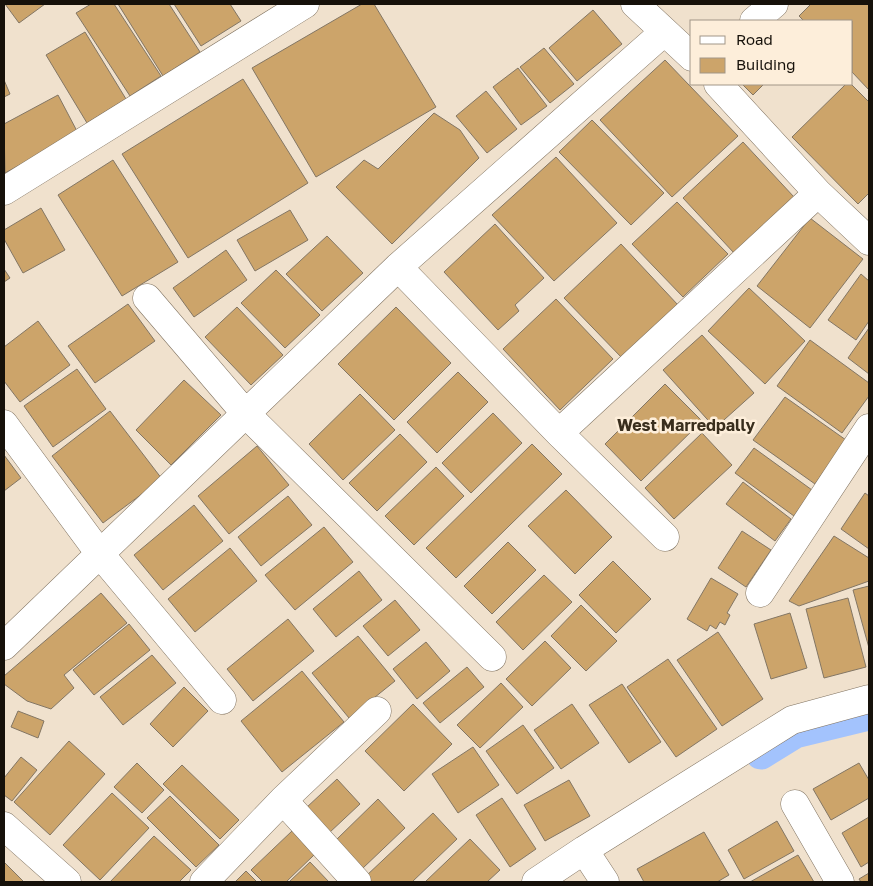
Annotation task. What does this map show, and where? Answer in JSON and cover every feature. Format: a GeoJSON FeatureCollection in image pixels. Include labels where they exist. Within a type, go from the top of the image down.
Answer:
{"type":"FeatureCollection","features":[{"type":"Feature","properties":{"kind":"street"},"geometry":{"type":"LineString","coordinates":[[4,191],[305,4]]}},
{"type":"Feature","properties":{"kind":"street"},"geometry":{"type":"LineString","coordinates":[[635,4],[690,55]]}},
{"type":"Feature","properties":{"kind":"street"},"geometry":{"type":"LineString","coordinates":[[755,20],[774,4]]}},
{"type":"Feature","properties":{"kind":"street"},"geometry":{"type":"LineString","coordinates":[[4,646],[398,267],[664,32]]}},
{"type":"Feature","properties":{"kind":"street"},"geometry":{"type":"LineString","coordinates":[[719,85],[818,193],[869,241]]}},
{"type":"Feature","properties":{"kind":"street"},"geometry":{"type":"LineString","coordinates":[[559,433],[818,193]]}},
{"type":"Feature","properties":{"kind":"street"},"geometry":{"type":"LineString","coordinates":[[398,267],[559,433],[665,537]]}},
{"type":"Feature","properties":{"kind":"street"},"geometry":{"type":"LineString","coordinates":[[147,298],[246,414],[492,657]]}},
{"type":"Feature","properties":{"kind":"street"},"geometry":{"type":"LineString","coordinates":[[4,424],[100,554],[222,700]]}},
{"type":"Feature","properties":{"kind":"street"},"geometry":{"type":"LineString","coordinates":[[760,593],[869,428]]}},
{"type":"Feature","properties":{"kind":"street"},"geometry":{"type":"LineString","coordinates":[[536,882],[594,865],[792,720],[869,699]]}},
{"type":"Feature","properties":{"kind":"street"},"geometry":{"type":"LineString","coordinates":[[204,882],[290,793],[377,711]]}},
{"type":"Feature","properties":{"kind":"street"},"geometry":{"type":"LineString","coordinates":[[290,793],[357,882]]}},
{"type":"Feature","properties":{"kind":"street"},"geometry":{"type":"LineString","coordinates":[[795,804],[840,882]]}},
{"type":"Feature","properties":{"kind":"street"},"geometry":{"type":"LineString","coordinates":[[4,826],[67,882]]}},
{"type":"Feature","properties":{"kind":"building"},"geometry":{"type":"Polygon","coordinates":[[[5,4],[45,4],[19,23],[5,4]]]}},
{"type":"Feature","properties":{"kind":"building"},"geometry":{"type":"Polygon","coordinates":[[[91,4],[114,4],[161,76],[130,96],[76,13],[91,4]]]}},
{"type":"Feature","properties":{"kind":"building"},"geometry":{"type":"Polygon","coordinates":[[[118,4],[169,4],[200,52],[163,76],[118,4]]]}},
{"type":"Feature","properties":{"kind":"building"},"geometry":{"type":"Polygon","coordinates":[[[174,4],[230,4],[241,21],[201,46],[174,4]]]}},
{"type":"Feature","properties":{"kind":"building"},"geometry":{"type":"Polygon","coordinates":[[[362,4],[374,4],[436,107],[316,177],[252,68],[362,4]]]}},
{"type":"Feature","properties":{"kind":"building"},"geometry":{"type":"Polygon","coordinates":[[[811,4],[869,4],[869,90],[853,73],[853,20],[803,20],[799,16],[811,4]]]}},
{"type":"Feature","properties":{"kind":"building"},"geometry":{"type":"Polygon","coordinates":[[[593,10],[622,44],[577,81],[549,48],[593,10]]]}},
{"type":"Feature","properties":{"kind":"building"},"geometry":{"type":"Polygon","coordinates":[[[85,32],[126,99],[87,123],[46,55],[85,32]]]}},
{"type":"Feature","properties":{"kind":"building"},"geometry":{"type":"Polygon","coordinates":[[[544,48],[574,84],[550,103],[520,67],[544,48]]]}},
{"type":"Feature","properties":{"kind":"building"},"geometry":{"type":"Polygon","coordinates":[[[665,60],[738,136],[672,197],[600,120],[665,60]]]}},
{"type":"Feature","properties":{"kind":"building"},"geometry":{"type":"Polygon","coordinates":[[[518,68],[547,106],[521,125],[493,87],[518,68]]]}},
{"type":"Feature","properties":{"kind":"building"},"geometry":{"type":"Polygon","coordinates":[[[243,79],[308,183],[188,258],[122,154],[243,79]]]}},
{"type":"Feature","properties":{"kind":"building"},"geometry":{"type":"Polygon","coordinates":[[[4,80],[10,94],[4,97],[4,80]]]}},
{"type":"Feature","properties":{"kind":"building"},"geometry":{"type":"Polygon","coordinates":[[[743,85],[763,85],[753,95],[743,85]]]}},
{"type":"Feature","properties":{"kind":"building"},"geometry":{"type":"Polygon","coordinates":[[[845,85],[852,85],[869,102],[869,193],[858,204],[792,137],[845,85]]]}},
{"type":"Feature","properties":{"kind":"building"},"geometry":{"type":"Polygon","coordinates":[[[486,91],[517,129],[487,153],[456,116],[486,91]]]}},
{"type":"Feature","properties":{"kind":"building"},"geometry":{"type":"Polygon","coordinates":[[[58,95],[78,133],[5,173],[4,124],[58,95]]]}},
{"type":"Feature","properties":{"kind":"building"},"geometry":{"type":"Polygon","coordinates":[[[434,113],[460,130],[479,158],[392,244],[336,187],[364,160],[378,169],[434,113]]]}},
{"type":"Feature","properties":{"kind":"building"},"geometry":{"type":"Polygon","coordinates":[[[592,120],[664,193],[631,225],[559,152],[592,120]]]}},
{"type":"Feature","properties":{"kind":"building"},"geometry":{"type":"Polygon","coordinates":[[[743,142],[794,197],[734,253],[683,198],[743,142]]]}},
{"type":"Feature","properties":{"kind":"building"},"geometry":{"type":"Polygon","coordinates":[[[556,157],[617,223],[554,281],[492,215],[556,157]]]}},
{"type":"Feature","properties":{"kind":"building"},"geometry":{"type":"Polygon","coordinates":[[[113,160],[178,262],[122,296],[58,195],[113,160]]]}},
{"type":"Feature","properties":{"kind":"building"},"geometry":{"type":"Polygon","coordinates":[[[677,202],[728,254],[683,297],[632,244],[677,202]]]}},
{"type":"Feature","properties":{"kind":"building"},"geometry":{"type":"Polygon","coordinates":[[[41,208],[65,250],[23,273],[4,239],[4,230],[41,208]]]}},
{"type":"Feature","properties":{"kind":"building"},"geometry":{"type":"Polygon","coordinates":[[[290,210],[308,240],[255,271],[237,240],[290,210]]]}},
{"type":"Feature","properties":{"kind":"building"},"geometry":{"type":"Polygon","coordinates":[[[810,218],[863,259],[810,328],[757,286],[810,218]]]}},
{"type":"Feature","properties":{"kind":"building"},"geometry":{"type":"Polygon","coordinates":[[[495,224],[544,278],[515,305],[519,311],[498,330],[444,272],[495,224]]]}},
{"type":"Feature","properties":{"kind":"building"},"geometry":{"type":"Polygon","coordinates":[[[327,236],[363,273],[322,311],[286,274],[327,236]]]}},
{"type":"Feature","properties":{"kind":"building"},"geometry":{"type":"Polygon","coordinates":[[[621,244],[678,305],[622,358],[564,298],[621,244]]]}},
{"type":"Feature","properties":{"kind":"building"},"geometry":{"type":"Polygon","coordinates":[[[226,250],[247,280],[194,317],[173,288],[226,250]]]}},
{"type":"Feature","properties":{"kind":"building"},"geometry":{"type":"Polygon","coordinates":[[[4,269],[10,278],[4,282],[4,269]]]}},
{"type":"Feature","properties":{"kind":"building"},"geometry":{"type":"Polygon","coordinates":[[[276,270],[320,315],[285,348],[241,303],[276,270]]]}},
{"type":"Feature","properties":{"kind":"building"},"geometry":{"type":"Polygon","coordinates":[[[861,274],[869,281],[869,321],[856,340],[828,320],[861,274]]]}},
{"type":"Feature","properties":{"kind":"building"},"geometry":{"type":"Polygon","coordinates":[[[749,288],[805,341],[765,384],[708,331],[749,288]]]}},
{"type":"Feature","properties":{"kind":"building"},"geometry":{"type":"Polygon","coordinates":[[[556,299],[613,359],[560,410],[503,349],[556,299]]]}},
{"type":"Feature","properties":{"kind":"building"},"geometry":{"type":"Polygon","coordinates":[[[128,304],[155,341],[95,383],[68,346],[128,304]]]}},
{"type":"Feature","properties":{"kind":"building"},"geometry":{"type":"Polygon","coordinates":[[[237,307],[283,355],[251,385],[205,337],[237,307]]]}},
{"type":"Feature","properties":{"kind":"building"},"geometry":{"type":"Polygon","coordinates":[[[396,307],[451,363],[394,420],[338,364],[396,307]]]}},
{"type":"Feature","properties":{"kind":"building"},"geometry":{"type":"Polygon","coordinates":[[[38,321],[70,365],[20,402],[4,381],[4,347],[38,321]]]}},
{"type":"Feature","properties":{"kind":"building"},"geometry":{"type":"Polygon","coordinates":[[[869,328],[869,374],[848,358],[869,328]]]}},
{"type":"Feature","properties":{"kind":"building"},"geometry":{"type":"Polygon","coordinates":[[[702,335],[754,393],[715,428],[663,370],[702,335]]]}},
{"type":"Feature","properties":{"kind":"building"},"geometry":{"type":"Polygon","coordinates":[[[810,340],[869,383],[869,396],[842,433],[777,386],[810,340]]]}},
{"type":"Feature","properties":{"kind":"building"},"geometry":{"type":"Polygon","coordinates":[[[77,369],[106,409],[53,447],[24,406],[77,369]]]}},
{"type":"Feature","properties":{"kind":"building"},"geometry":{"type":"Polygon","coordinates":[[[458,372],[488,402],[437,453],[407,422],[458,372]]]}},
{"type":"Feature","properties":{"kind":"building"},"geometry":{"type":"Polygon","coordinates":[[[184,380],[221,415],[171,465],[136,430],[184,380]]]}},
{"type":"Feature","properties":{"kind":"building"},"geometry":{"type":"Polygon","coordinates":[[[665,384],[702,421],[641,481],[605,444],[665,384]]]}},
{"type":"Feature","properties":{"kind":"building"},"geometry":{"type":"Polygon","coordinates":[[[360,394],[395,430],[343,480],[309,444],[360,394]]]}},
{"type":"Feature","properties":{"kind":"building"},"geometry":{"type":"Polygon","coordinates":[[[785,397],[846,440],[815,484],[753,440],[785,397]]]}},
{"type":"Feature","properties":{"kind":"building"},"geometry":{"type":"Polygon","coordinates":[[[110,411],[162,479],[103,523],[52,456],[110,411]]]}},
{"type":"Feature","properties":{"kind":"building"},"geometry":{"type":"Polygon","coordinates":[[[493,413],[522,443],[471,493],[442,463],[493,413]]]}},
{"type":"Feature","properties":{"kind":"building"},"geometry":{"type":"Polygon","coordinates":[[[702,433],[732,465],[674,519],[645,488],[702,433]]]}},
{"type":"Feature","properties":{"kind":"building"},"geometry":{"type":"Polygon","coordinates":[[[400,434],[427,462],[377,511],[349,483],[400,434]]]}},
{"type":"Feature","properties":{"kind":"building"},"geometry":{"type":"Polygon","coordinates":[[[532,444],[562,474],[456,578],[426,548],[532,444]]]}},
{"type":"Feature","properties":{"kind":"building"},"geometry":{"type":"Polygon","coordinates":[[[257,446],[289,485],[229,534],[198,496],[257,446]]]}},
{"type":"Feature","properties":{"kind":"building"},"geometry":{"type":"Polygon","coordinates":[[[754,448],[812,490],[794,516],[735,473],[754,448]]]}},
{"type":"Feature","properties":{"kind":"building"},"geometry":{"type":"Polygon","coordinates":[[[4,455],[21,478],[4,491],[4,455]]]}},
{"type":"Feature","properties":{"kind":"building"},"geometry":{"type":"Polygon","coordinates":[[[436,467],[464,496],[414,545],[385,516],[436,467]]]}},
{"type":"Feature","properties":{"kind":"building"},"geometry":{"type":"Polygon","coordinates":[[[743,482],[791,519],[775,541],[726,504],[743,482]]]}},
{"type":"Feature","properties":{"kind":"building"},"geometry":{"type":"Polygon","coordinates":[[[566,490],[612,537],[575,574],[528,526],[566,490]]]}},
{"type":"Feature","properties":{"kind":"building"},"geometry":{"type":"Polygon","coordinates":[[[865,493],[869,496],[869,549],[841,529],[865,493]]]}},
{"type":"Feature","properties":{"kind":"building"},"geometry":{"type":"Polygon","coordinates":[[[288,496],[312,525],[261,566],[238,537],[288,496]]]}},
{"type":"Feature","properties":{"kind":"building"},"geometry":{"type":"Polygon","coordinates":[[[194,505],[223,541],[163,590],[134,555],[194,505]]]}},
{"type":"Feature","properties":{"kind":"building"},"geometry":{"type":"Polygon","coordinates":[[[324,527],[353,562],[295,610],[265,575],[324,527]]]}},
{"type":"Feature","properties":{"kind":"building"},"geometry":{"type":"Polygon","coordinates":[[[742,531],[771,550],[746,587],[718,568],[742,531]]]}},
{"type":"Feature","properties":{"kind":"building"},"geometry":{"type":"Polygon","coordinates":[[[834,536],[869,558],[869,581],[799,606],[789,601],[834,536]]]}},
{"type":"Feature","properties":{"kind":"building"},"geometry":{"type":"Polygon","coordinates":[[[508,542],[536,570],[492,614],[464,586],[508,542]]]}},
{"type":"Feature","properties":{"kind":"building"},"geometry":{"type":"Polygon","coordinates":[[[230,548],[257,581],[195,632],[168,599],[230,548]]]}},
{"type":"Feature","properties":{"kind":"building"},"geometry":{"type":"Polygon","coordinates":[[[613,561],[651,599],[616,633],[579,595],[613,561]]]}},
{"type":"Feature","properties":{"kind":"building"},"geometry":{"type":"Polygon","coordinates":[[[359,571],[382,600],[336,637],[313,609],[359,571]]]}},
{"type":"Feature","properties":{"kind":"building"},"geometry":{"type":"Polygon","coordinates":[[[544,575],[572,602],[523,650],[496,622],[544,575]]]}},
{"type":"Feature","properties":{"kind":"building"},"geometry":{"type":"Polygon","coordinates":[[[711,578],[738,594],[727,613],[730,615],[725,625],[720,622],[716,629],[710,625],[707,631],[687,619],[711,578]]]}},
{"type":"Feature","properties":{"kind":"building"},"geometry":{"type":"Polygon","coordinates":[[[869,586],[869,648],[853,590],[869,586]]]}},
{"type":"Feature","properties":{"kind":"building"},"geometry":{"type":"Polygon","coordinates":[[[101,593],[127,623],[64,675],[74,688],[51,709],[27,701],[4,684],[4,676],[101,593]]]}},
{"type":"Feature","properties":{"kind":"building"},"geometry":{"type":"Polygon","coordinates":[[[848,598],[866,667],[824,678],[806,609],[848,598]]]}},
{"type":"Feature","properties":{"kind":"building"},"geometry":{"type":"Polygon","coordinates":[[[395,600],[420,630],[388,656],[363,626],[395,600]]]}},
{"type":"Feature","properties":{"kind":"building"},"geometry":{"type":"Polygon","coordinates":[[[581,605],[617,641],[586,671],[551,636],[581,605]]]}},
{"type":"Feature","properties":{"kind":"building"},"geometry":{"type":"Polygon","coordinates":[[[790,613],[807,668],[771,679],[754,624],[790,613]]]}},
{"type":"Feature","properties":{"kind":"building"},"geometry":{"type":"Polygon","coordinates":[[[288,619],[314,651],[253,701],[227,669],[288,619]]]}},
{"type":"Feature","properties":{"kind":"building"},"geometry":{"type":"Polygon","coordinates":[[[129,624],[150,650],[94,695],[73,670],[129,624]]]}},
{"type":"Feature","properties":{"kind":"building"},"geometry":{"type":"Polygon","coordinates":[[[718,632],[763,699],[722,726],[677,660],[718,632]]]}},
{"type":"Feature","properties":{"kind":"building"},"geometry":{"type":"Polygon","coordinates":[[[358,636],[395,681],[349,718],[312,673],[358,636]]]}},
{"type":"Feature","properties":{"kind":"building"},"geometry":{"type":"Polygon","coordinates":[[[545,641],[571,668],[532,706],[506,679],[545,641]]]}},
{"type":"Feature","properties":{"kind":"building"},"geometry":{"type":"Polygon","coordinates":[[[426,642],[450,671],[417,699],[393,669],[426,642]]]}},
{"type":"Feature","properties":{"kind":"building"},"geometry":{"type":"Polygon","coordinates":[[[152,655],[176,683],[123,725],[100,697],[152,655]]]}},
{"type":"Feature","properties":{"kind":"building"},"geometry":{"type":"Polygon","coordinates":[[[668,659],[717,729],[676,757],[627,687],[668,659]]]}},
{"type":"Feature","properties":{"kind":"building"},"geometry":{"type":"Polygon","coordinates":[[[467,667],[484,687],[440,723],[423,703],[467,667]]]}},
{"type":"Feature","properties":{"kind":"building"},"geometry":{"type":"Polygon","coordinates":[[[302,671],[344,722],[282,772],[241,721],[302,671]]]}},
{"type":"Feature","properties":{"kind":"building"},"geometry":{"type":"Polygon","coordinates":[[[501,683],[523,707],[480,748],[457,725],[501,683]]]}},
{"type":"Feature","properties":{"kind":"building"},"geometry":{"type":"Polygon","coordinates":[[[622,684],[661,742],[629,763],[589,705],[622,684]]]}},
{"type":"Feature","properties":{"kind":"building"},"geometry":{"type":"Polygon","coordinates":[[[184,687],[208,711],[173,747],[150,724],[184,687]]]}},
{"type":"Feature","properties":{"kind":"building"},"geometry":{"type":"Polygon","coordinates":[[[413,704],[452,744],[404,791],[365,751],[413,704]]]}},
{"type":"Feature","properties":{"kind":"building"},"geometry":{"type":"Polygon","coordinates":[[[572,704],[599,743],[561,769],[534,730],[572,704]]]}},
{"type":"Feature","properties":{"kind":"building"},"geometry":{"type":"Polygon","coordinates":[[[18,711],[44,721],[38,738],[11,727],[18,711]]]}},
{"type":"Feature","properties":{"kind":"building"},"geometry":{"type":"Polygon","coordinates":[[[523,725],[554,768],[517,794],[486,751],[523,725]]]}},
{"type":"Feature","properties":{"kind":"building"},"geometry":{"type":"Polygon","coordinates":[[[69,741],[105,774],[50,835],[14,802],[69,741]]]}},
{"type":"Feature","properties":{"kind":"building"},"geometry":{"type":"Polygon","coordinates":[[[473,747],[499,785],[458,813],[432,774],[473,747]]]}},
{"type":"Feature","properties":{"kind":"building"},"geometry":{"type":"Polygon","coordinates":[[[21,757],[37,770],[12,801],[4,795],[4,778],[21,757]]]}},
{"type":"Feature","properties":{"kind":"building"},"geometry":{"type":"Polygon","coordinates":[[[137,763],[164,790],[142,813],[114,787],[137,763]]]}},
{"type":"Feature","properties":{"kind":"building"},"geometry":{"type":"Polygon","coordinates":[[[859,763],[869,780],[869,798],[831,820],[813,789],[859,763]]]}},
{"type":"Feature","properties":{"kind":"building"},"geometry":{"type":"Polygon","coordinates":[[[182,765],[239,820],[220,839],[163,784],[182,765]]]}},
{"type":"Feature","properties":{"kind":"building"},"geometry":{"type":"Polygon","coordinates":[[[337,779],[360,804],[329,833],[306,808],[337,779]]]}},
{"type":"Feature","properties":{"kind":"building"},"geometry":{"type":"Polygon","coordinates":[[[569,780],[590,816],[545,841],[524,805],[569,780]]]}},
{"type":"Feature","properties":{"kind":"building"},"geometry":{"type":"Polygon","coordinates":[[[112,793],[149,828],[100,880],[63,845],[112,793]]]}},
{"type":"Feature","properties":{"kind":"building"},"geometry":{"type":"Polygon","coordinates":[[[170,796],[219,845],[196,867],[147,818],[170,796]]]}},
{"type":"Feature","properties":{"kind":"building"},"geometry":{"type":"Polygon","coordinates":[[[502,798],[536,849],[510,867],[476,815],[502,798]]]}},
{"type":"Feature","properties":{"kind":"building"},"geometry":{"type":"Polygon","coordinates":[[[378,799],[405,828],[363,868],[336,840],[378,799]]]}},
{"type":"Feature","properties":{"kind":"building"},"geometry":{"type":"Polygon","coordinates":[[[433,813],[457,839],[412,882],[372,882],[366,876],[433,813]]]}},
{"type":"Feature","properties":{"kind":"building"},"geometry":{"type":"Polygon","coordinates":[[[869,817],[869,862],[861,867],[842,833],[869,817]]]}},
{"type":"Feature","properties":{"kind":"building"},"geometry":{"type":"Polygon","coordinates":[[[777,821],[794,851],[744,879],[728,850],[777,821]]]}},
{"type":"Feature","properties":{"kind":"building"},"geometry":{"type":"Polygon","coordinates":[[[292,831],[314,855],[286,882],[263,882],[251,870],[292,831]]]}},
{"type":"Feature","properties":{"kind":"building"},"geometry":{"type":"Polygon","coordinates":[[[704,832],[729,875],[717,882],[644,882],[637,869],[704,832]]]}},
{"type":"Feature","properties":{"kind":"building"},"geometry":{"type":"Polygon","coordinates":[[[154,836],[191,870],[179,882],[110,882],[154,836]]]}},
{"type":"Feature","properties":{"kind":"building"},"geometry":{"type":"Polygon","coordinates":[[[470,839],[500,870],[487,882],[425,882],[470,839]]]}},
{"type":"Feature","properties":{"kind":"building"},"geometry":{"type":"Polygon","coordinates":[[[798,855],[814,882],[750,882],[798,855]]]}},
{"type":"Feature","properties":{"kind":"building"},"geometry":{"type":"Polygon","coordinates":[[[4,862],[23,881],[4,882],[4,862]]]}},
{"type":"Feature","properties":{"kind":"building"},"geometry":{"type":"Polygon","coordinates":[[[310,862],[329,882],[289,882],[310,862]]]}},
{"type":"Feature","properties":{"kind":"building"},"geometry":{"type":"Polygon","coordinates":[[[246,871],[257,882],[235,882],[246,871]]]}},
{"type":"Feature","properties":{"kind":"building"},"geometry":{"type":"Polygon","coordinates":[[[869,873],[869,882],[861,882],[859,879],[869,873]]]}},
{"type":"Feature","properties":{"kind":"waterway"},"geometry":{"type":"LineString","coordinates":[[761,754],[795,733],[869,715]]}},
{"type":"Feature","properties":{"kind":"district","name":"West Marredpally"},"geometry":{"type":"Point","coordinates":[686,425]}}]}
